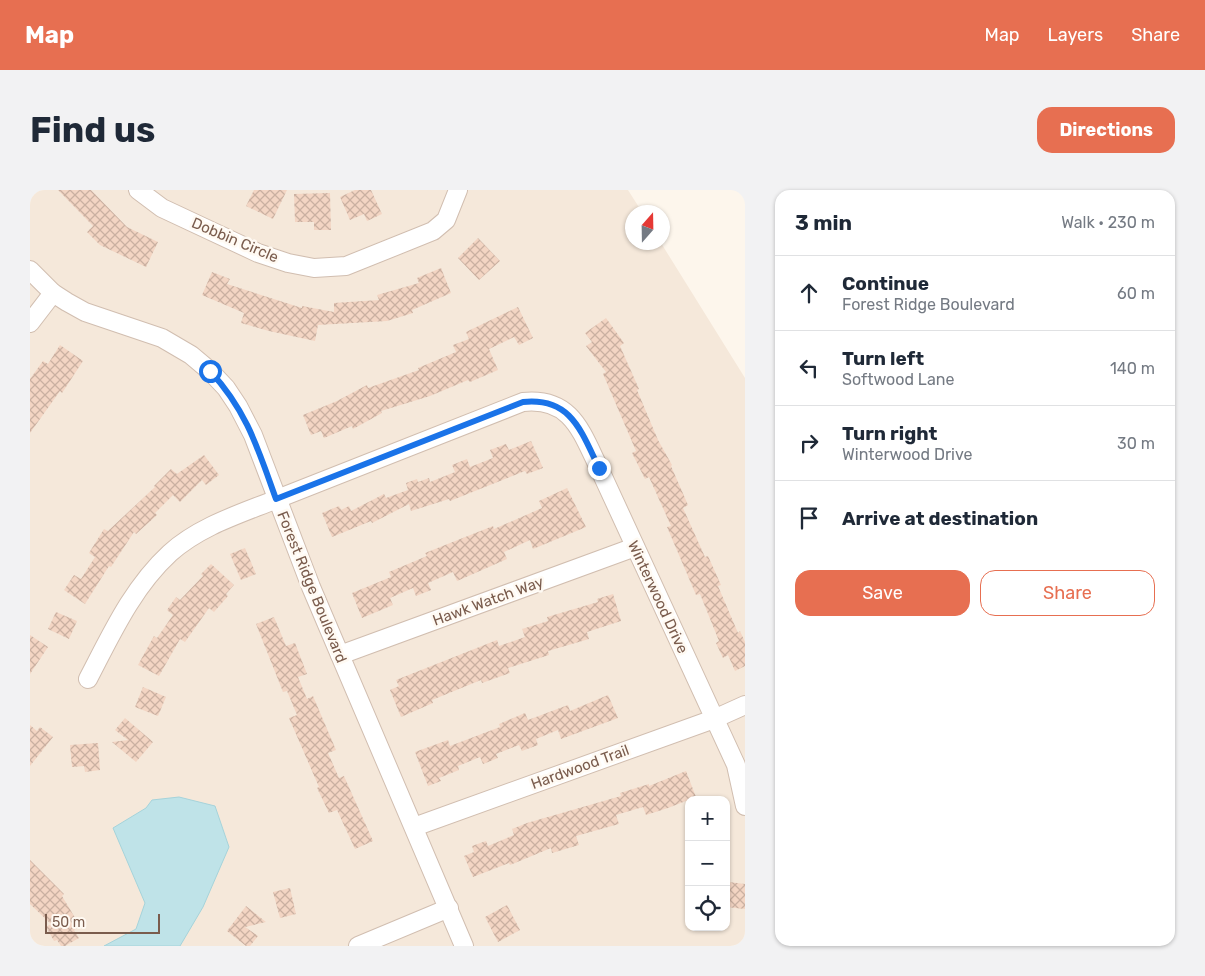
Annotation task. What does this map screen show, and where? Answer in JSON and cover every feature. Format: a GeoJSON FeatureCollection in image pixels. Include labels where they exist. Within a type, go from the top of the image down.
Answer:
{"type":"FeatureCollection","features":[{"type":"Feature","properties":{"kind":"street","name":"Dobbin Circle"},"geometry":{"type":"LineString","coordinates":[[138,190],[162,208],[258,253],[288,263],[314,268],[346,266],[433,231],[446,220],[458,190]]}},
{"type":"Feature","properties":{"kind":"street","name":"Forest Ridge Boulevard"},"geometry":{"type":"LineString","coordinates":[[30,270],[53,292],[85,312],[172,343],[191,355],[226,388],[238,406],[253,435],[311,587],[464,946]]}},
{"type":"Feature","properties":{"kind":"street"},"geometry":{"type":"LineString","coordinates":[[30,323],[53,292]]}},
{"type":"Feature","properties":{"kind":"street","name":"Winterwood Drive"},"geometry":{"type":"LineString","coordinates":[[276,499],[523,402],[549,403],[566,412],[575,421],[599,468],[736,765],[745,806]]}},
{"type":"Feature","properties":{"kind":"street"},"geometry":{"type":"LineString","coordinates":[[88,679],[133,597],[149,575],[171,553],[189,539],[217,524],[276,499]]}},
{"type":"Feature","properties":{"kind":"street","name":"Hawk Watch Way"},"geometry":{"type":"LineString","coordinates":[[340,655],[635,547]]}},
{"type":"Feature","properties":{"kind":"street","name":"Hardwood Trail"},"geometry":{"type":"LineString","coordinates":[[414,827],[714,719],[745,705]]}},
{"type":"Feature","properties":{"kind":"street"},"geometry":{"type":"LineString","coordinates":[[358,946],[449,908]]}},
{"type":"Feature","properties":{"kind":"shaded area"},"geometry":{"type":"Polygon","coordinates":[[[30,190],[628,190],[638,205],[625,205],[625,250],[665,250],[745,378],[745,946],[30,946],[30,190]]]}},
{"type":"Feature","properties":{"kind":"water"},"geometry":{"type":"Polygon","coordinates":[[[179,797],[215,806],[229,847],[203,907],[180,946],[104,946],[136,929],[145,903],[113,828],[146,808],[152,800],[179,797]]]}},
{"type":"Feature","properties":{"kind":"building"},"geometry":{"type":"Polygon","coordinates":[[[58,190],[91,190],[127,227],[158,242],[146,267],[100,245],[87,232],[93,226],[58,190]]]}},
{"type":"Feature","properties":{"kind":"building"},"geometry":{"type":"Polygon","coordinates":[[[254,190],[287,190],[273,219],[246,206],[254,190]]]}},
{"type":"Feature","properties":{"kind":"building"},"geometry":{"type":"Polygon","coordinates":[[[355,190],[371,190],[382,214],[367,221],[364,214],[350,220],[340,197],[355,190]]]}},
{"type":"Feature","properties":{"kind":"building"},"geometry":{"type":"Polygon","coordinates":[[[330,193],[331,230],[314,230],[314,222],[295,222],[294,194],[330,193]]]}},
{"type":"Feature","properties":{"kind":"building"},"geometry":{"type":"Polygon","coordinates":[[[478,238],[500,261],[479,280],[458,258],[478,238]]]}},
{"type":"Feature","properties":{"kind":"building"},"geometry":{"type":"Polygon","coordinates":[[[441,268],[451,293],[412,310],[413,313],[387,321],[318,325],[315,341],[241,323],[244,313],[202,295],[212,272],[230,279],[227,284],[302,308],[302,306],[334,312],[334,303],[379,300],[377,295],[419,283],[417,278],[441,268]]]}},
{"type":"Feature","properties":{"kind":"building"},"geometry":{"type":"Polygon","coordinates":[[[518,307],[533,338],[519,345],[514,337],[489,349],[498,370],[470,382],[468,380],[430,396],[381,411],[382,413],[353,429],[352,426],[324,438],[321,431],[311,435],[303,415],[337,401],[367,385],[368,388],[419,370],[418,368],[456,352],[453,345],[469,339],[466,332],[518,307]]]}},
{"type":"Feature","properties":{"kind":"building"},"geometry":{"type":"Polygon","coordinates":[[[606,318],[624,343],[620,346],[639,389],[637,390],[658,440],[672,465],[688,505],[683,508],[705,557],[708,556],[721,585],[718,586],[738,633],[740,631],[745,642],[745,666],[735,671],[728,655],[723,658],[716,643],[719,641],[700,594],[696,595],[667,527],[671,526],[649,477],[645,479],[632,453],[636,451],[603,374],[606,372],[586,346],[592,342],[585,333],[606,318]]]}},
{"type":"Feature","properties":{"kind":"building"},"geometry":{"type":"Polygon","coordinates":[[[60,345],[83,361],[62,393],[60,391],[30,433],[30,379],[43,361],[48,364],[60,345]]]}},
{"type":"Feature","properties":{"kind":"building"},"geometry":{"type":"Polygon","coordinates":[[[531,441],[543,468],[527,474],[525,471],[450,501],[449,499],[411,511],[409,504],[372,523],[371,521],[332,537],[322,513],[339,506],[341,510],[349,506],[351,511],[384,494],[386,498],[408,490],[406,483],[417,479],[418,482],[429,478],[430,482],[455,472],[452,465],[467,459],[470,467],[493,458],[490,450],[506,444],[509,450],[531,441]]]}},
{"type":"Feature","properties":{"kind":"building"},"geometry":{"type":"Polygon","coordinates":[[[204,455],[219,475],[206,485],[202,480],[180,502],[173,495],[155,513],[157,515],[136,534],[134,532],[111,567],[109,566],[85,604],[64,590],[74,575],[81,579],[95,557],[89,553],[104,529],[108,531],[155,487],[171,469],[177,474],[204,455]]]}},
{"type":"Feature","properties":{"kind":"building"},"geometry":{"type":"Polygon","coordinates":[[[567,488],[586,527],[533,549],[530,540],[504,552],[507,559],[457,581],[453,572],[428,583],[431,590],[416,596],[413,588],[390,598],[393,605],[362,618],[352,593],[391,577],[389,572],[427,556],[425,553],[493,526],[494,529],[542,508],[539,501],[567,488]]]}},
{"type":"Feature","properties":{"kind":"building"},"geometry":{"type":"Polygon","coordinates":[[[245,548],[256,574],[241,580],[230,554],[245,548]]]}},
{"type":"Feature","properties":{"kind":"building"},"geometry":{"type":"Polygon","coordinates":[[[211,564],[234,585],[226,594],[228,596],[214,612],[209,608],[185,642],[180,639],[159,676],[138,665],[154,636],[157,638],[173,615],[167,610],[176,597],[180,600],[203,576],[201,574],[211,564]]]}},
{"type":"Feature","properties":{"kind":"building"},"geometry":{"type":"Polygon","coordinates":[[[613,594],[621,621],[587,632],[589,639],[548,651],[549,655],[508,668],[510,673],[482,683],[481,680],[432,700],[433,703],[401,717],[390,690],[399,686],[396,680],[497,640],[499,646],[525,637],[522,629],[548,621],[547,617],[598,602],[597,599],[613,594]]]}},
{"type":"Feature","properties":{"kind":"building"},"geometry":{"type":"Polygon","coordinates":[[[56,612],[77,621],[69,639],[48,629],[56,612]]]}},
{"type":"Feature","properties":{"kind":"building"},"geometry":{"type":"Polygon","coordinates":[[[274,617],[286,646],[295,643],[307,674],[298,677],[307,699],[313,696],[336,750],[328,753],[339,778],[344,776],[373,841],[355,849],[337,810],[329,813],[317,788],[319,787],[289,718],[297,715],[287,691],[283,692],[256,624],[274,617]]]}},
{"type":"Feature","properties":{"kind":"building"},"geometry":{"type":"Polygon","coordinates":[[[30,635],[48,647],[30,674],[30,635]]]}},
{"type":"Feature","properties":{"kind":"building"},"geometry":{"type":"Polygon","coordinates":[[[143,687],[166,697],[158,716],[135,707],[143,687]]]}},
{"type":"Feature","properties":{"kind":"building"},"geometry":{"type":"Polygon","coordinates":[[[608,695],[618,718],[561,739],[558,730],[536,739],[538,745],[522,751],[519,745],[496,754],[498,758],[483,764],[480,757],[458,766],[459,770],[439,778],[441,781],[428,786],[415,752],[448,740],[450,746],[500,727],[499,724],[525,713],[528,720],[568,705],[570,711],[608,695]]]}},
{"type":"Feature","properties":{"kind":"building"},"geometry":{"type":"Polygon","coordinates":[[[125,718],[153,742],[136,762],[112,742],[128,740],[115,730],[125,718]]]}},
{"type":"Feature","properties":{"kind":"building"},"geometry":{"type":"Polygon","coordinates":[[[30,725],[37,731],[40,727],[53,737],[30,766],[30,725]]]}},
{"type":"Feature","properties":{"kind":"building"},"geometry":{"type":"Polygon","coordinates":[[[98,743],[100,770],[85,772],[84,766],[72,767],[70,745],[98,743]]]}},
{"type":"Feature","properties":{"kind":"building"},"geometry":{"type":"Polygon","coordinates":[[[686,771],[696,796],[685,796],[685,801],[646,815],[643,807],[616,815],[619,824],[576,836],[579,845],[552,853],[551,848],[510,865],[509,863],[473,877],[464,856],[474,852],[472,846],[486,841],[488,846],[514,835],[512,829],[527,823],[621,796],[620,793],[649,784],[649,786],[686,771]]]}},
{"type":"Feature","properties":{"kind":"building"},"geometry":{"type":"Polygon","coordinates":[[[30,860],[64,894],[62,896],[80,926],[74,930],[79,938],[65,946],[61,946],[57,940],[54,941],[46,927],[51,924],[30,904],[30,860]]]}},
{"type":"Feature","properties":{"kind":"building"},"geometry":{"type":"Polygon","coordinates":[[[730,882],[745,884],[745,909],[730,907],[730,882]]]}},
{"type":"Feature","properties":{"kind":"building"},"geometry":{"type":"Polygon","coordinates":[[[290,888],[296,914],[280,918],[273,892],[290,888]]]}},
{"type":"Feature","properties":{"kind":"building"},"geometry":{"type":"Polygon","coordinates":[[[507,905],[520,930],[498,942],[485,917],[507,905]]]}},
{"type":"Feature","properties":{"kind":"building"},"geometry":{"type":"Polygon","coordinates":[[[246,906],[266,922],[245,927],[258,936],[250,946],[246,946],[227,931],[246,906]]]}},
{"type":"Feature","properties":{"kind":"route"},"geometry":{"type":"LineString","coordinates":[[210,371],[226,388],[253,435],[276,499],[523,402],[549,403],[566,412],[575,421],[599,468]]}}]}
